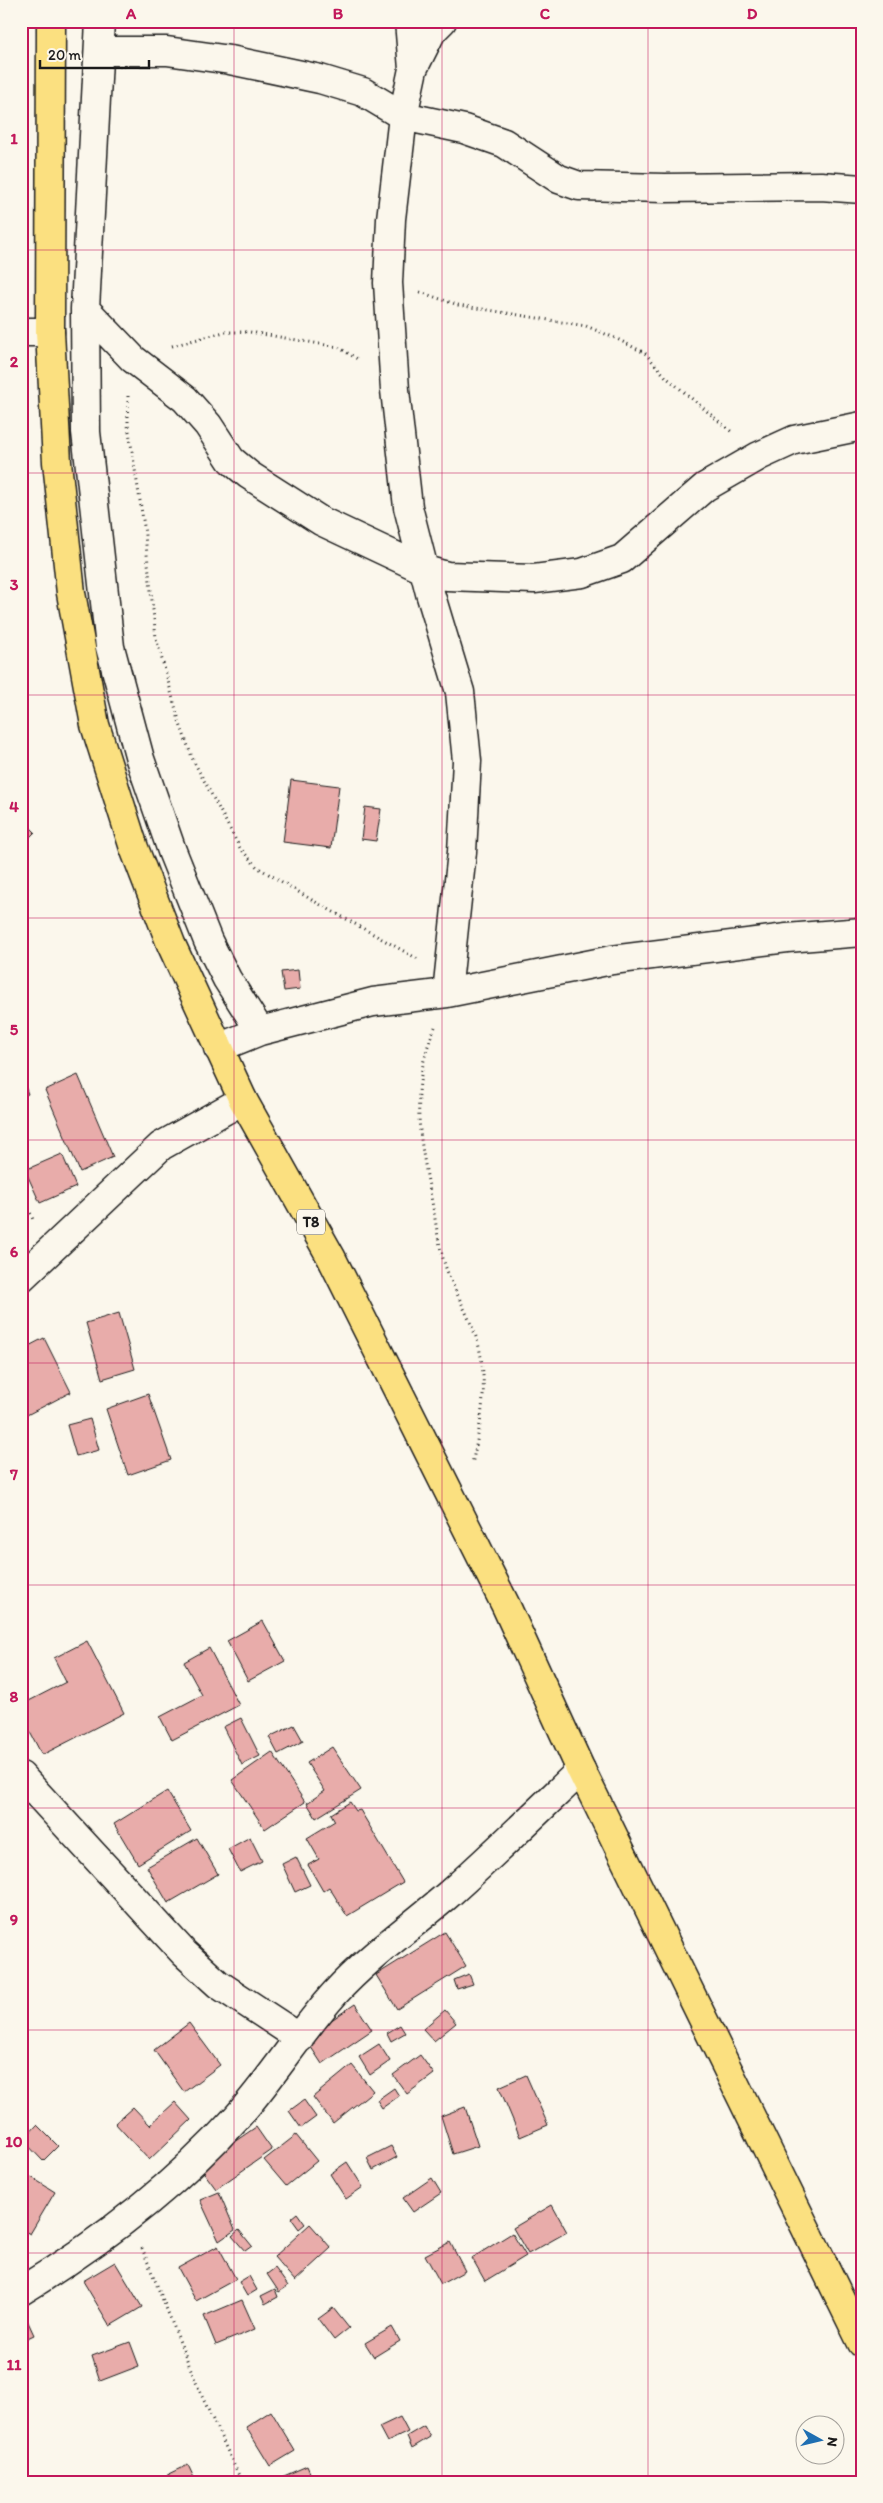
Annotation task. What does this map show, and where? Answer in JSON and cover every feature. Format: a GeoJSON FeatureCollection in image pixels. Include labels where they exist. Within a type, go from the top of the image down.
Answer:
{"type":"FeatureCollection","features":[{"type":"Feature","properties":{"kind":"highway","name":"T8"},"geometry":{"type":"LineString","coordinates":[[51,21],[50,332],[56,462],[70,584],[95,725],[134,848],[171,944],[243,1100],[331,1257],[506,1606],[581,1770],[862,2343]]}},
{"type":"Feature","properties":{"kind":"street"},"geometry":{"type":"LineString","coordinates":[[100,21],[85,310],[86,432],[110,647],[140,759],[172,851],[208,941],[226,979],[243,1008],[260,1031]]}},
{"type":"Feature","properties":{"kind":"street"},"geometry":{"type":"LineString","coordinates":[[409,21],[413,68]]}},
{"type":"Feature","properties":{"kind":"street"},"geometry":{"type":"LineString","coordinates":[[442,21],[432,31],[413,68],[403,116],[391,220],[388,284],[394,379],[401,457],[408,507],[460,692],[467,761],[462,852],[448,984]]}},
{"type":"Feature","properties":{"kind":"street"},"geometry":{"type":"LineString","coordinates":[[99,51],[167,51],[230,60],[363,92],[403,116],[464,129],[504,143],[559,179],[579,186],[665,188],[821,186],[862,189]]}},
{"type":"Feature","properties":{"kind":"street"},"geometry":{"type":"LineString","coordinates":[[85,310],[133,359],[185,399],[208,425],[231,460],[249,475],[321,521],[425,570],[447,576],[534,579],[582,573],[622,559],[705,487],[759,456],[794,440],[862,426]]}},
{"type":"Feature","properties":{"kind":"street"},"geometry":{"type":"LineString","coordinates":[[21,332],[50,332]]}},
{"type":"Feature","properties":{"kind":"street"},"geometry":{"type":"LineString","coordinates":[[218,1048],[260,1031],[448,984],[612,960],[787,938],[862,932]]}},
{"type":"Feature","properties":{"kind":"street"},"geometry":{"type":"LineString","coordinates":[[21,1278],[161,1146],[243,1100]]}},
{"type":"Feature","properties":{"kind":"street"},"geometry":{"type":"LineString","coordinates":[[21,2291],[50,2273],[113,2227],[131,2217],[198,2157],[238,2117],[342,1986],[378,1952],[491,1857],[581,1770]]}},
{"type":"Feature","properties":{"kind":"street"},"geometry":{"type":"LineString","coordinates":[[21,1776],[184,1953],[218,1984],[300,2038]]}},
{"type":"Feature","properties":{"kind":"path"},"geometry":{"type":"LineString","coordinates":[[388,284],[458,305],[586,326],[616,338],[645,353],[666,377],[759,456]]}},
{"type":"Feature","properties":{"kind":"path"},"geometry":{"type":"LineString","coordinates":[[394,379],[338,347],[250,332],[224,332],[133,359],[128,391],[128,425],[144,526],[156,638],[180,724],[193,760],[240,848],[258,867],[398,950],[448,984],[421,1065],[418,1118],[439,1243],[457,1297],[480,1349],[483,1370],[479,1431],[471,1469]]}},
{"type":"Feature","properties":{"kind":"path"},"geometry":{"type":"LineString","coordinates":[[131,2217],[162,2302],[200,2392],[242,2482]]}},
{"type":"Feature","properties":{"kind":"building"},"geometry":{"type":"Polygon","coordinates":[[[291,780],[339,786],[331,848],[283,842],[291,780]]]}},
{"type":"Feature","properties":{"kind":"building"},"geometry":{"type":"Polygon","coordinates":[[[365,807],[381,809],[376,841],[361,839],[365,807]]]}},
{"type":"Feature","properties":{"kind":"building"},"geometry":{"type":"Polygon","coordinates":[[[21,818],[35,832],[21,846],[21,818]]]}},
{"type":"Feature","properties":{"kind":"building"},"geometry":{"type":"Polygon","coordinates":[[[298,970],[300,989],[284,991],[281,972],[298,970]]]}},
{"type":"Feature","properties":{"kind":"building"},"geometry":{"type":"Polygon","coordinates":[[[78,1075],[113,1157],[80,1172],[45,1090],[78,1075]]]}},
{"type":"Feature","properties":{"kind":"building"},"geometry":{"type":"Polygon","coordinates":[[[23,1081],[28,1094],[21,1097],[21,1082],[23,1081]]]}},
{"type":"Feature","properties":{"kind":"building"},"geometry":{"type":"Polygon","coordinates":[[[62,1154],[76,1187],[40,1203],[25,1170],[62,1154]]]}},
{"type":"Feature","properties":{"kind":"building"},"geometry":{"type":"Polygon","coordinates":[[[119,1313],[135,1369],[102,1379],[86,1323],[119,1313]]]}},
{"type":"Feature","properties":{"kind":"building"},"geometry":{"type":"Polygon","coordinates":[[[44,1338],[71,1392],[25,1416],[21,1409],[21,1350],[44,1338]]]}},
{"type":"Feature","properties":{"kind":"building"},"geometry":{"type":"Polygon","coordinates":[[[148,1394],[171,1460],[128,1475],[106,1409],[148,1394]]]}},
{"type":"Feature","properties":{"kind":"building"},"geometry":{"type":"Polygon","coordinates":[[[90,1419],[99,1450],[76,1456],[67,1425],[90,1419]]]}},
{"type":"Feature","properties":{"kind":"building"},"geometry":{"type":"Polygon","coordinates":[[[263,1621],[285,1661],[248,1681],[227,1641],[263,1621]]]}},
{"type":"Feature","properties":{"kind":"building"},"geometry":{"type":"Polygon","coordinates":[[[87,1641],[124,1713],[42,1755],[21,1715],[21,1705],[66,1682],[54,1658],[87,1641]]]}},
{"type":"Feature","properties":{"kind":"building"},"geometry":{"type":"Polygon","coordinates":[[[209,1648],[239,1705],[172,1740],[160,1717],[202,1695],[184,1662],[209,1648]]]}},
{"type":"Feature","properties":{"kind":"building"},"geometry":{"type":"Polygon","coordinates":[[[241,1718],[260,1756],[242,1765],[223,1727],[241,1718]]]}},
{"type":"Feature","properties":{"kind":"building"},"geometry":{"type":"Polygon","coordinates":[[[294,1725],[303,1741],[278,1754],[269,1737],[294,1725]]]}},
{"type":"Feature","properties":{"kind":"building"},"geometry":{"type":"Polygon","coordinates":[[[332,1747],[361,1790],[316,1818],[307,1803],[325,1791],[307,1763],[332,1747]]]}},
{"type":"Feature","properties":{"kind":"building"},"geometry":{"type":"Polygon","coordinates":[[[272,1752],[305,1802],[265,1829],[232,1780],[272,1752]]]}},
{"type":"Feature","properties":{"kind":"building"},"geometry":{"type":"Polygon","coordinates":[[[167,1791],[191,1831],[138,1864],[114,1824],[167,1791]]]}},
{"type":"Feature","properties":{"kind":"building"},"geometry":{"type":"Polygon","coordinates":[[[350,1802],[356,1811],[360,1810],[403,1882],[347,1916],[329,1887],[323,1891],[308,1865],[319,1859],[307,1838],[335,1821],[331,1814],[350,1802]]]}},
{"type":"Feature","properties":{"kind":"building"},"geometry":{"type":"Polygon","coordinates":[[[250,1837],[262,1861],[240,1872],[228,1849],[250,1837]]]}},
{"type":"Feature","properties":{"kind":"building"},"geometry":{"type":"Polygon","coordinates":[[[197,1838],[218,1874],[168,1903],[147,1867],[197,1838]]]}},
{"type":"Feature","properties":{"kind":"building"},"geometry":{"type":"Polygon","coordinates":[[[296,1857],[310,1885],[295,1892],[282,1864],[296,1857]]]}},
{"type":"Feature","properties":{"kind":"building"},"geometry":{"type":"Polygon","coordinates":[[[445,1932],[466,1966],[397,2009],[376,1975],[445,1932]]]}},
{"type":"Feature","properties":{"kind":"building"},"geometry":{"type":"Polygon","coordinates":[[[469,1974],[473,1984],[457,1989],[454,1980],[469,1974]]]}},
{"type":"Feature","properties":{"kind":"building"},"geometry":{"type":"Polygon","coordinates":[[[355,2004],[372,2030],[322,2064],[305,2038],[355,2004]]]}},
{"type":"Feature","properties":{"kind":"building"},"geometry":{"type":"Polygon","coordinates":[[[445,2010],[456,2023],[434,2041],[423,2029],[445,2010]]]}},
{"type":"Feature","properties":{"kind":"building"},"geometry":{"type":"Polygon","coordinates":[[[189,2023],[220,2065],[184,2092],[154,2050],[189,2023]]]}},
{"type":"Feature","properties":{"kind":"building"},"geometry":{"type":"Polygon","coordinates":[[[400,2025],[405,2033],[391,2041],[387,2033],[400,2025]]]}},
{"type":"Feature","properties":{"kind":"building"},"geometry":{"type":"Polygon","coordinates":[[[379,2044],[390,2061],[370,2075],[359,2057],[379,2044]]]}},
{"type":"Feature","properties":{"kind":"building"},"geometry":{"type":"Polygon","coordinates":[[[420,2055],[434,2074],[407,2094],[393,2075],[420,2055]]]}},
{"type":"Feature","properties":{"kind":"building"},"geometry":{"type":"Polygon","coordinates":[[[352,2065],[373,2091],[333,2123],[313,2097],[352,2065]]]}},
{"type":"Feature","properties":{"kind":"building"},"geometry":{"type":"Polygon","coordinates":[[[526,2075],[548,2125],[520,2137],[499,2087],[526,2075]]]}},
{"type":"Feature","properties":{"kind":"building"},"geometry":{"type":"Polygon","coordinates":[[[394,2088],[399,2096],[382,2108],[377,2100],[394,2088]]]}},
{"type":"Feature","properties":{"kind":"building"},"geometry":{"type":"Polygon","coordinates":[[[304,2100],[316,2117],[301,2128],[289,2111],[304,2100]]]}},
{"type":"Feature","properties":{"kind":"building"},"geometry":{"type":"Polygon","coordinates":[[[175,2102],[191,2120],[149,2160],[115,2123],[133,2107],[150,2125],[175,2102]]]}},
{"type":"Feature","properties":{"kind":"building"},"geometry":{"type":"Polygon","coordinates":[[[465,2107],[478,2146],[453,2154],[441,2116],[465,2107]]]}},
{"type":"Feature","properties":{"kind":"building"},"geometry":{"type":"Polygon","coordinates":[[[37,2125],[58,2146],[43,2161],[23,2140],[37,2125]]]}},
{"type":"Feature","properties":{"kind":"building"},"geometry":{"type":"Polygon","coordinates":[[[256,2127],[272,2150],[216,2189],[199,2166],[256,2127]]]}},
{"type":"Feature","properties":{"kind":"building"},"geometry":{"type":"Polygon","coordinates":[[[296,2135],[317,2161],[286,2186],[264,2160],[296,2135]]]}},
{"type":"Feature","properties":{"kind":"building"},"geometry":{"type":"Polygon","coordinates":[[[391,2146],[397,2157],[373,2170],[367,2158],[391,2146]]]}},
{"type":"Feature","properties":{"kind":"building"},"geometry":{"type":"Polygon","coordinates":[[[347,2162],[363,2187],[346,2199],[330,2174],[347,2162]]]}},
{"type":"Feature","properties":{"kind":"building"},"geometry":{"type":"Polygon","coordinates":[[[23,2172],[55,2192],[30,2234],[21,2229],[21,2175],[23,2172]]]}},
{"type":"Feature","properties":{"kind":"building"},"geometry":{"type":"Polygon","coordinates":[[[432,2178],[441,2193],[413,2212],[403,2198],[432,2178]]]}},
{"type":"Feature","properties":{"kind":"building"},"geometry":{"type":"Polygon","coordinates":[[[219,2192],[235,2230],[219,2241],[200,2200],[219,2192]]]}},
{"type":"Feature","properties":{"kind":"building"},"geometry":{"type":"Polygon","coordinates":[[[552,2205],[567,2232],[528,2254],[513,2228],[552,2205]]]}},
{"type":"Feature","properties":{"kind":"building"},"geometry":{"type":"Polygon","coordinates":[[[297,2213],[305,2224],[299,2229],[291,2218],[297,2213]]]}},
{"type":"Feature","properties":{"kind":"building"},"geometry":{"type":"Polygon","coordinates":[[[310,2224],[331,2248],[295,2281],[274,2257],[310,2224]]]}},
{"type":"Feature","properties":{"kind":"building"},"geometry":{"type":"Polygon","coordinates":[[[239,2230],[252,2246],[245,2251],[232,2236],[239,2230]]]}},
{"type":"Feature","properties":{"kind":"building"},"geometry":{"type":"Polygon","coordinates":[[[512,2233],[526,2256],[485,2281],[472,2258],[512,2233]]]}},
{"type":"Feature","properties":{"kind":"building"},"geometry":{"type":"Polygon","coordinates":[[[450,2242],[465,2271],[441,2284],[425,2255],[450,2242]]]}},
{"type":"Feature","properties":{"kind":"building"},"geometry":{"type":"Polygon","coordinates":[[[218,2246],[236,2279],[196,2301],[178,2268],[218,2246]]]}},
{"type":"Feature","properties":{"kind":"building"},"geometry":{"type":"Polygon","coordinates":[[[115,2262],[142,2307],[110,2326],[83,2281],[115,2262]]]}},
{"type":"Feature","properties":{"kind":"building"},"geometry":{"type":"Polygon","coordinates":[[[275,2268],[288,2286],[279,2292],[267,2274],[275,2268]]]}},
{"type":"Feature","properties":{"kind":"building"},"geometry":{"type":"Polygon","coordinates":[[[249,2276],[257,2290],[247,2296],[239,2282],[249,2276]]]}},
{"type":"Feature","properties":{"kind":"building"},"geometry":{"type":"Polygon","coordinates":[[[275,2289],[278,2297],[265,2304],[261,2296],[275,2289]]]}},
{"type":"Feature","properties":{"kind":"building"},"geometry":{"type":"Polygon","coordinates":[[[242,2300],[255,2329],[216,2345],[204,2316],[242,2300]]]}},
{"type":"Feature","properties":{"kind":"building"},"geometry":{"type":"Polygon","coordinates":[[[333,2308],[349,2328],[334,2340],[318,2319],[333,2308]]]}},
{"type":"Feature","properties":{"kind":"building"},"geometry":{"type":"Polygon","coordinates":[[[23,2311],[34,2335],[21,2341],[21,2312],[23,2311]]]}},
{"type":"Feature","properties":{"kind":"building"},"geometry":{"type":"Polygon","coordinates":[[[392,2327],[400,2341],[374,2357],[365,2343],[392,2327]]]}},
{"type":"Feature","properties":{"kind":"building"},"geometry":{"type":"Polygon","coordinates":[[[130,2342],[139,2366],[100,2381],[92,2356],[130,2342]]]}},
{"type":"Feature","properties":{"kind":"building"},"geometry":{"type":"Polygon","coordinates":[[[271,2411],[295,2451],[270,2466],[246,2427],[271,2411]]]}},
{"type":"Feature","properties":{"kind":"building"},"geometry":{"type":"Polygon","coordinates":[[[400,2417],[408,2432],[387,2442],[379,2427],[400,2417]]]}},
{"type":"Feature","properties":{"kind":"building"},"geometry":{"type":"Polygon","coordinates":[[[424,2426],[430,2437],[412,2448],[407,2436],[424,2426]]]}},
{"type":"Feature","properties":{"kind":"building"},"geometry":{"type":"Polygon","coordinates":[[[188,2465],[196,2482],[153,2482],[188,2465]]]}},
{"type":"Feature","properties":{"kind":"building"},"geometry":{"type":"Polygon","coordinates":[[[307,2466],[314,2482],[270,2482],[307,2466]]]}}]}
